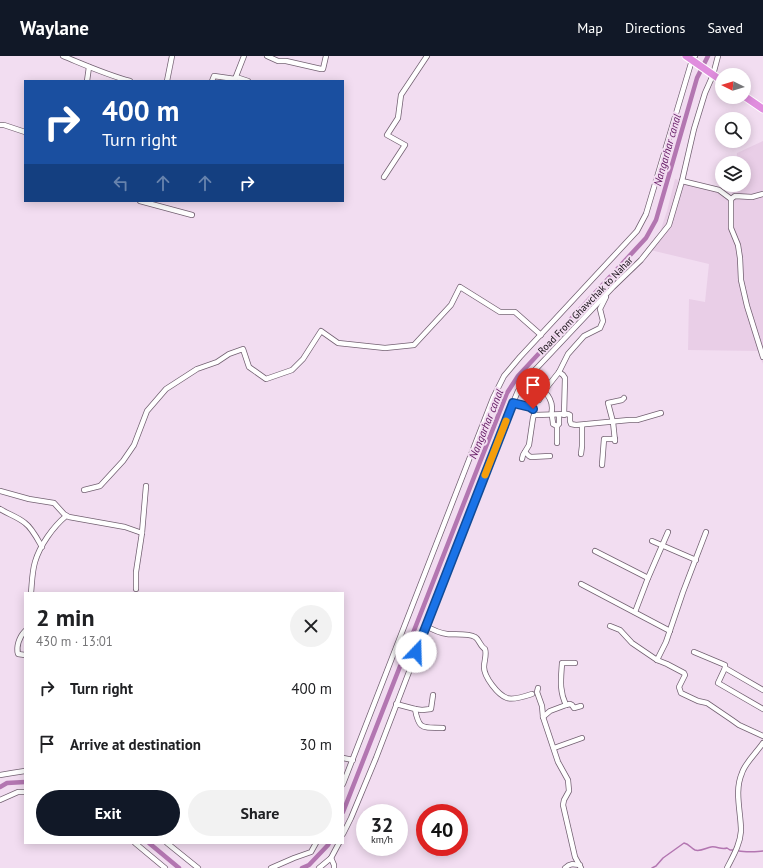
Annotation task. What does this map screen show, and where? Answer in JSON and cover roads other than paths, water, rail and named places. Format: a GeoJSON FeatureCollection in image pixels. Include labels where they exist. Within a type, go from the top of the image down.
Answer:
{"type":"FeatureCollection","features":[{"type":"Feature","properties":{"kind":"highway"},"geometry":{"type":"LineString","coordinates":[[691,57],[715,76]]}},
{"type":"Feature","properties":{"kind":"highway"},"geometry":{"type":"LineString","coordinates":[[751,101],[763,109]]}},
{"type":"Feature","properties":{"kind":"street"},"geometry":{"type":"LineString","coordinates":[[63,56],[117,78],[126,80]]}},
{"type":"Feature","properties":{"kind":"street"},"geometry":{"type":"LineString","coordinates":[[168,80],[172,56]]}},
{"type":"Feature","properties":{"kind":"street"},"geometry":{"type":"LineString","coordinates":[[236,77],[244,56]]}},
{"type":"Feature","properties":{"kind":"street"},"geometry":{"type":"LineString","coordinates":[[267,56],[278,61],[286,61],[321,69],[323,69],[326,56]]}},
{"type":"Feature","properties":{"kind":"street"},"geometry":{"type":"LineString","coordinates":[[384,177],[405,145],[388,134],[398,118],[401,95],[427,56]]}},
{"type":"Feature","properties":{"kind":"street","name":"Road From Ghawchak to Nahar"},"geometry":{"type":"LineString","coordinates":[[344,832],[373,764],[518,391],[534,371],[608,292],[641,260],[669,224],[682,181],[694,129],[711,73],[718,56]]}},
{"type":"Feature","properties":{"kind":"street"},"geometry":{"type":"LineString","coordinates":[[344,781],[493,398],[504,376],[520,357],[637,231],[646,214],[691,57]]}},
{"type":"Feature","properties":{"kind":"street"},"geometry":{"type":"LineString","coordinates":[[86,80],[89,67]]}},
{"type":"Feature","properties":{"kind":"street"},"geometry":{"type":"LineString","coordinates":[[212,80],[214,76],[234,79],[236,77],[245,80]]}},
{"type":"Feature","properties":{"kind":"street"},"geometry":{"type":"LineString","coordinates":[[0,125],[24,132]]}},
{"type":"Feature","properties":{"kind":"street"},"geometry":{"type":"LineString","coordinates":[[682,181],[719,190],[730,199],[731,228],[738,245],[741,280],[747,306],[763,357]]}},
{"type":"Feature","properties":{"kind":"street"},"geometry":{"type":"LineString","coordinates":[[730,199],[735,196],[752,197],[763,194]]}},
{"type":"Feature","properties":{"kind":"street"},"geometry":{"type":"LineString","coordinates":[[144,202],[192,215]]}},
{"type":"Feature","properties":{"kind":"street"},"geometry":{"type":"LineString","coordinates":[[84,490],[100,486],[123,461],[134,445],[147,411],[166,389],[197,369],[217,362],[229,354],[243,349],[249,367],[266,379],[292,370],[303,359],[321,331],[338,343],[385,348],[414,345],[451,305],[460,288],[500,312],[515,312],[541,335]]}},
{"type":"Feature","properties":{"kind":"street"},"geometry":{"type":"LineString","coordinates":[[539,400],[559,372],[568,354],[584,336],[600,328],[603,321],[600,309],[608,292]]}},
{"type":"Feature","properties":{"kind":"street"},"geometry":{"type":"LineString","coordinates":[[557,443],[557,426],[562,415],[565,378],[559,372]]}},
{"type":"Feature","properties":{"kind":"street"},"geometry":{"type":"LineString","coordinates":[[544,392],[549,396],[552,402],[553,424],[557,426]]}},
{"type":"Feature","properties":{"kind":"street"},"geometry":{"type":"LineString","coordinates":[[602,465],[604,439],[615,440],[613,422],[608,403],[622,400],[624,398]]}},
{"type":"Feature","properties":{"kind":"street"},"geometry":{"type":"LineString","coordinates":[[513,403],[530,407],[533,409],[535,415],[533,418],[529,446],[522,459]]}},
{"type":"Feature","properties":{"kind":"street"},"geometry":{"type":"LineString","coordinates":[[535,415],[570,415],[571,424],[582,425],[637,420],[661,413]]}},
{"type":"Feature","properties":{"kind":"street"},"geometry":{"type":"LineString","coordinates":[[581,454],[582,425]]}},
{"type":"Feature","properties":{"kind":"street"},"geometry":{"type":"LineString","coordinates":[[525,452],[531,457],[550,456]]}},
{"type":"Feature","properties":{"kind":"street"},"geometry":{"type":"LineString","coordinates":[[136,589],[136,572],[142,533],[146,486]]}},
{"type":"Feature","properties":{"kind":"street"},"geometry":{"type":"LineString","coordinates":[[0,491],[29,499],[54,502],[66,516],[79,520],[125,527],[142,533]]}},
{"type":"Feature","properties":{"kind":"street"},"geometry":{"type":"LineString","coordinates":[[0,509],[26,524],[42,547]]}},
{"type":"Feature","properties":{"kind":"street"},"geometry":{"type":"LineString","coordinates":[[31,592],[35,562],[42,547],[58,523],[66,516]]}},
{"type":"Feature","properties":{"kind":"street"},"geometry":{"type":"LineString","coordinates":[[635,612],[668,532]]}},
{"type":"Feature","properties":{"kind":"street"},"geometry":{"type":"LineString","coordinates":[[657,660],[666,642],[706,532]]}},
{"type":"Feature","properties":{"kind":"street"},"geometry":{"type":"LineString","coordinates":[[652,541],[696,560]]}},
{"type":"Feature","properties":{"kind":"street"},"geometry":{"type":"LineString","coordinates":[[595,551],[648,578]]}},
{"type":"Feature","properties":{"kind":"street"},"geometry":{"type":"LineString","coordinates":[[581,584],[670,630]]}},
{"type":"Feature","properties":{"kind":"street"},"geometry":{"type":"LineString","coordinates":[[426,626],[434,631],[444,634],[462,634],[475,637],[486,652],[484,668],[488,680],[500,694],[507,698],[532,694]]}},
{"type":"Feature","properties":{"kind":"street"},"geometry":{"type":"LineString","coordinates":[[610,626],[620,630],[632,643],[657,660],[684,673],[685,675],[679,687],[681,693],[698,701],[707,703],[738,725],[763,736]]}},
{"type":"Feature","properties":{"kind":"street"},"geometry":{"type":"LineString","coordinates":[[24,632],[18,641],[17,652],[18,654],[24,655]]}},
{"type":"Feature","properties":{"kind":"street"},"geometry":{"type":"LineString","coordinates":[[694,652],[725,665],[725,668],[763,690]]}},
{"type":"Feature","properties":{"kind":"street"},"geometry":{"type":"LineString","coordinates":[[566,705],[562,697],[560,681],[562,663],[575,663]]}},
{"type":"Feature","properties":{"kind":"street"},"geometry":{"type":"LineString","coordinates":[[725,668],[718,684],[763,709]]}},
{"type":"Feature","properties":{"kind":"street"},"geometry":{"type":"LineString","coordinates":[[538,688],[537,692],[542,706],[543,717],[558,762],[568,780],[569,791],[563,805],[575,857],[580,866]]}},
{"type":"Feature","properties":{"kind":"street"},"geometry":{"type":"LineString","coordinates":[[396,704],[422,710],[431,708],[433,695]]}},
{"type":"Feature","properties":{"kind":"street"},"geometry":{"type":"LineString","coordinates":[[543,717],[550,711],[566,705],[570,704],[574,708],[581,706]]}},
{"type":"Feature","properties":{"kind":"street"},"geometry":{"type":"LineString","coordinates":[[415,709],[417,720],[424,727],[442,728]]}},
{"type":"Feature","properties":{"kind":"street"},"geometry":{"type":"LineString","coordinates":[[554,748],[582,738]]}},
{"type":"Feature","properties":{"kind":"street"},"geometry":{"type":"LineString","coordinates":[[727,868],[738,845],[741,832],[738,789],[742,771],[763,743]]}},
{"type":"Feature","properties":{"kind":"street"},"geometry":{"type":"LineString","coordinates":[[344,758],[352,760]]}},
{"type":"Feature","properties":{"kind":"street"},"geometry":{"type":"LineString","coordinates":[[0,775],[24,771]]}},
{"type":"Feature","properties":{"kind":"street"},"geometry":{"type":"LineString","coordinates":[[0,800],[18,792],[24,792]]}},
{"type":"Feature","properties":{"kind":"street"},"geometry":{"type":"LineString","coordinates":[[136,844],[165,868]]}},
{"type":"Feature","properties":{"kind":"street"},"geometry":{"type":"LineString","coordinates":[[168,844],[198,868]]}},
{"type":"Feature","properties":{"kind":"street"},"geometry":{"type":"LineString","coordinates":[[271,868],[311,852],[315,844]]}},
{"type":"Feature","properties":{"kind":"street"},"geometry":{"type":"LineString","coordinates":[[319,868],[331,858],[338,844]]}},
{"type":"Feature","properties":{"kind":"street"},"geometry":{"type":"LineString","coordinates":[[331,858],[334,868]]}},
{"type":"Feature","properties":{"kind":"street"},"geometry":{"type":"LineString","coordinates":[[565,868],[568,865],[573,864],[580,866]]}},
{"type":"Feature","properties":{"kind":"waterway","name":"Nangarhar canal"},"geometry":{"type":"LineString","coordinates":[[344,809],[507,393],[518,376],[646,238],[656,220],[697,78],[708,56]]}},
{"type":"Feature","properties":{"kind":"waterway","name":"Nangarhar canal"},"geometry":{"type":"LineString","coordinates":[[0,787],[7,783],[24,782]]}},
{"type":"Feature","properties":{"kind":"waterway"},"geometry":{"type":"LineString","coordinates":[[652,868],[684,843],[697,850],[709,847],[734,850]]}},
{"type":"Feature","properties":{"kind":"waterway","name":"Nangarhar canal"},"geometry":{"type":"LineString","coordinates":[[150,844],[179,868]]}},
{"type":"Feature","properties":{"kind":"waterway","name":"Nangarhar canal"},"geometry":{"type":"LineString","coordinates":[[302,868],[309,865],[328,844]]}},
{"type":"Feature","properties":{"kind":"waterway"},"geometry":{"type":"LineString","coordinates":[[739,851],[763,851]]}}]}
